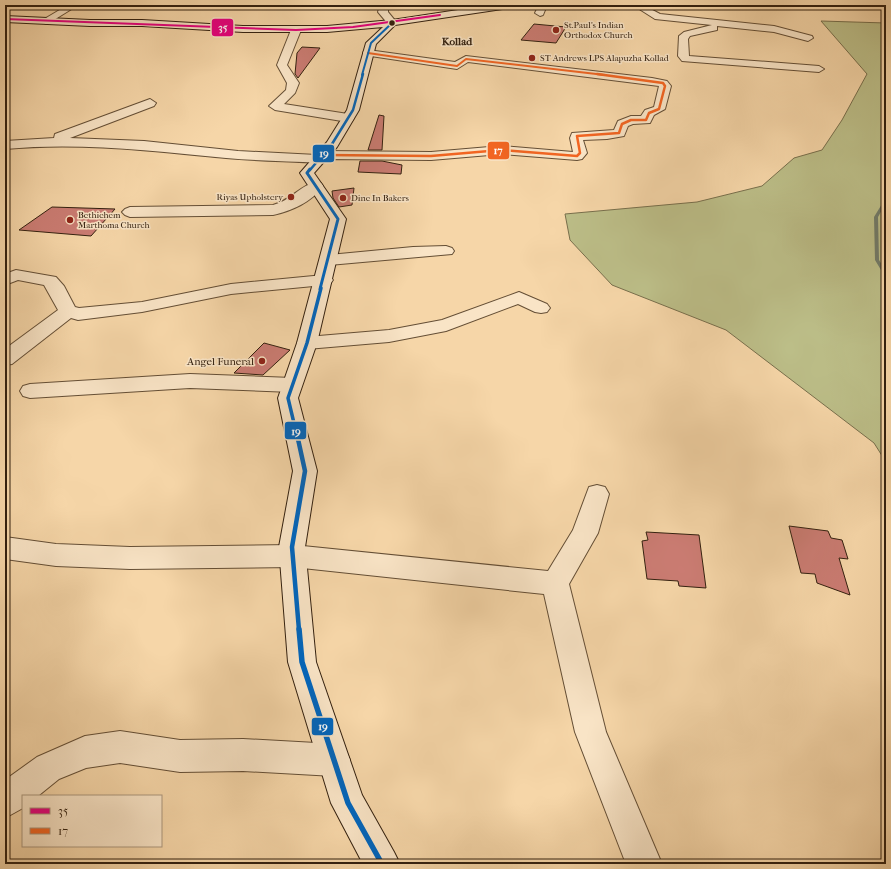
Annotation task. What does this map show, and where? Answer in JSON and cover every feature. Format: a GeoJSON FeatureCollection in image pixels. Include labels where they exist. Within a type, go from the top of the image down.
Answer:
{"type":"FeatureCollection","features":[{"type":"Feature","properties":{"kind":"street"},"geometry":{"type":"LineString","coordinates":[[46,21],[74,5]]}},
{"type":"Feature","properties":{"kind":"street"},"geometry":{"type":"LineString","coordinates":[[5,19],[328,30],[388,14],[509,5]]}},
{"type":"Feature","properties":{"kind":"street"},"geometry":{"type":"LineString","coordinates":[[637,5],[658,17],[760,27],[787,31],[808,38]]}},
{"type":"Feature","properties":{"kind":"street"},"geometry":{"type":"LineString","coordinates":[[382,864],[348,803],[302,662],[292,547],[304,471],[288,398],[307,343],[338,219],[307,173],[322,157],[353,110],[371,43],[388,14]]}},
{"type":"Feature","properties":{"kind":"street"},"geometry":{"type":"LineString","coordinates":[[686,59],[683,56],[683,38],[687,34],[728,24]]}},
{"type":"Feature","properties":{"kind":"street"},"geometry":{"type":"LineString","coordinates":[[758,39],[756,34],[760,27]]}},
{"type":"Feature","properties":{"kind":"street"},"geometry":{"type":"LineString","coordinates":[[296,30],[282,65],[293,83],[291,91],[275,106],[348,118]]}},
{"type":"Feature","properties":{"kind":"street"},"geometry":{"type":"LineString","coordinates":[[368,53],[457,66],[466,59],[663,83]]}},
{"type":"Feature","properties":{"kind":"street"},"geometry":{"type":"LineString","coordinates":[[663,83],[686,59],[819,69]]}},
{"type":"Feature","properties":{"kind":"street"},"geometry":{"type":"LineString","coordinates":[[5,145],[44,143],[122,143],[228,154],[322,157],[441,155],[501,150],[577,156],[580,153],[576,138],[577,136],[619,133],[622,124],[631,120],[646,120],[649,113],[659,109],[665,86],[663,83]]}},
{"type":"Feature","properties":{"kind":"street"},"geometry":{"type":"LineString","coordinates":[[44,143],[150,103]]}},
{"type":"Feature","properties":{"kind":"street"},"geometry":{"type":"LineString","coordinates":[[130,212],[273,210],[283,208],[299,200],[316,186]]}},
{"type":"Feature","properties":{"kind":"street"},"geometry":{"type":"LineString","coordinates":[[5,280],[16,275],[50,281],[55,286],[68,311],[78,314],[142,307],[413,252],[446,251]]}},
{"type":"Feature","properties":{"kind":"street"},"geometry":{"type":"LineString","coordinates":[[307,343],[389,336],[446,324],[519,297],[541,308]]}},
{"type":"Feature","properties":{"kind":"street"},"geometry":{"type":"LineString","coordinates":[[8,353],[68,311]]}},
{"type":"Feature","properties":{"kind":"street"},"geometry":{"type":"LineString","coordinates":[[30,391],[190,381],[292,385]]}},
{"type":"Feature","properties":{"kind":"street"},"geometry":{"type":"LineString","coordinates":[[597,494],[585,533],[555,583],[591,732],[644,864]]}},
{"type":"Feature","properties":{"kind":"street"},"geometry":{"type":"LineString","coordinates":[[5,548],[56,554],[130,558],[293,556],[555,583]]}},
{"type":"Feature","properties":{"kind":"street"},"geometry":{"type":"LineString","coordinates":[[5,801],[48,768],[85,752],[120,747],[180,756],[243,755],[334,760]]}},
{"type":"Feature","properties":{"kind":"green space"},"geometry":{"type":"Polygon","coordinates":[[[821,21],[886,23],[886,462],[874,443],[726,330],[612,285],[570,240],[565,214],[697,202],[762,186],[794,158],[822,150],[842,120],[867,74],[821,21]]]}},
{"type":"Feature","properties":{"kind":"building"},"geometry":{"type":"Polygon","coordinates":[[[534,24],[566,27],[556,43],[521,40],[534,24]]]}},
{"type":"Feature","properties":{"kind":"building"},"geometry":{"type":"Polygon","coordinates":[[[302,47],[320,48],[298,78],[295,74],[297,53],[302,47]]]}},
{"type":"Feature","properties":{"kind":"building"},"geometry":{"type":"Polygon","coordinates":[[[379,115],[384,116],[382,150],[368,150],[379,115]]]}},
{"type":"Feature","properties":{"kind":"building"},"geometry":{"type":"Polygon","coordinates":[[[360,161],[382,161],[402,165],[401,174],[358,172],[360,161]]]}},
{"type":"Feature","properties":{"kind":"building","name":"Dine In Bakers"},"geometry":{"type":"Polygon","coordinates":[[[354,188],[352,205],[339,207],[333,198],[332,191],[354,188]]]}},
{"type":"Feature","properties":{"kind":"building","name":"Bethiehem Marthoma Church"},"geometry":{"type":"Polygon","coordinates":[[[52,207],[115,209],[91,236],[19,230],[52,207]]]}},
{"type":"Feature","properties":{"kind":"building","name":"Angel Funeral"},"geometry":{"type":"Polygon","coordinates":[[[264,343],[290,350],[263,375],[234,373],[264,343]]]}},
{"type":"Feature","properties":{"kind":"building"},"geometry":{"type":"Polygon","coordinates":[[[789,526],[828,531],[831,538],[842,540],[848,559],[839,558],[850,595],[817,583],[815,574],[801,573],[789,526]]]}},
{"type":"Feature","properties":{"kind":"building"},"geometry":{"type":"Polygon","coordinates":[[[646,532],[699,535],[706,588],[679,586],[678,581],[647,579],[642,541],[648,540],[646,532]]]}},
{"type":"Feature","properties":{"kind":"waterway"},"geometry":{"type":"LineString","coordinates":[[886,200],[876,217],[877,260],[886,274]]}},
{"type":"Feature","properties":{"kind":"transit line","name":"35"},"geometry":{"type":"LineString","coordinates":[[5,19],[296,30],[353,27],[440,15]]}},
{"type":"Feature","properties":{"kind":"transit line","name":"19"},"geometry":{"type":"LineString","coordinates":[[382,864],[348,803],[302,662],[292,547],[305,471],[288,398],[307,343],[338,219],[307,173],[332,144],[353,110],[371,43],[392,23]]}},
{"type":"Feature","properties":{"kind":"transit line","name":"17"},"geometry":{"type":"LineString","coordinates":[[324,155],[431,156],[501,150],[577,156],[580,153],[576,138],[577,136],[619,133],[622,124],[631,120],[646,120],[649,113],[659,109],[665,86],[663,83],[652,81],[466,59],[457,66],[368,53]]}},
{"type":"Feature","properties":{"kind":"place","name":"St.Paul's Indian Orthodox Church"},"geometry":{"type":"Point","coordinates":[556,30]}},
{"type":"Feature","properties":{"kind":"place","name":"ST Andrews LPS Alapuzha Kollad"},"geometry":{"type":"Point","coordinates":[532,58]}},
{"type":"Feature","properties":{"kind":"place","name":"Riyas Upholstery"},"geometry":{"type":"Point","coordinates":[291,197]}},
{"type":"Feature","properties":{"kind":"place","name":"Dine In Bakers"},"geometry":{"type":"Point","coordinates":[343,198]}},
{"type":"Feature","properties":{"kind":"place","name":"Bethiehem Marthoma Church"},"geometry":{"type":"Point","coordinates":[70,220]}},
{"type":"Feature","properties":{"kind":"place","name":"Angel Funeral"},"geometry":{"type":"Point","coordinates":[262,361]}},
{"type":"Feature","properties":{"kind":"district","name":"Kollad"},"geometry":{"type":"Point","coordinates":[457,41]}}]}
